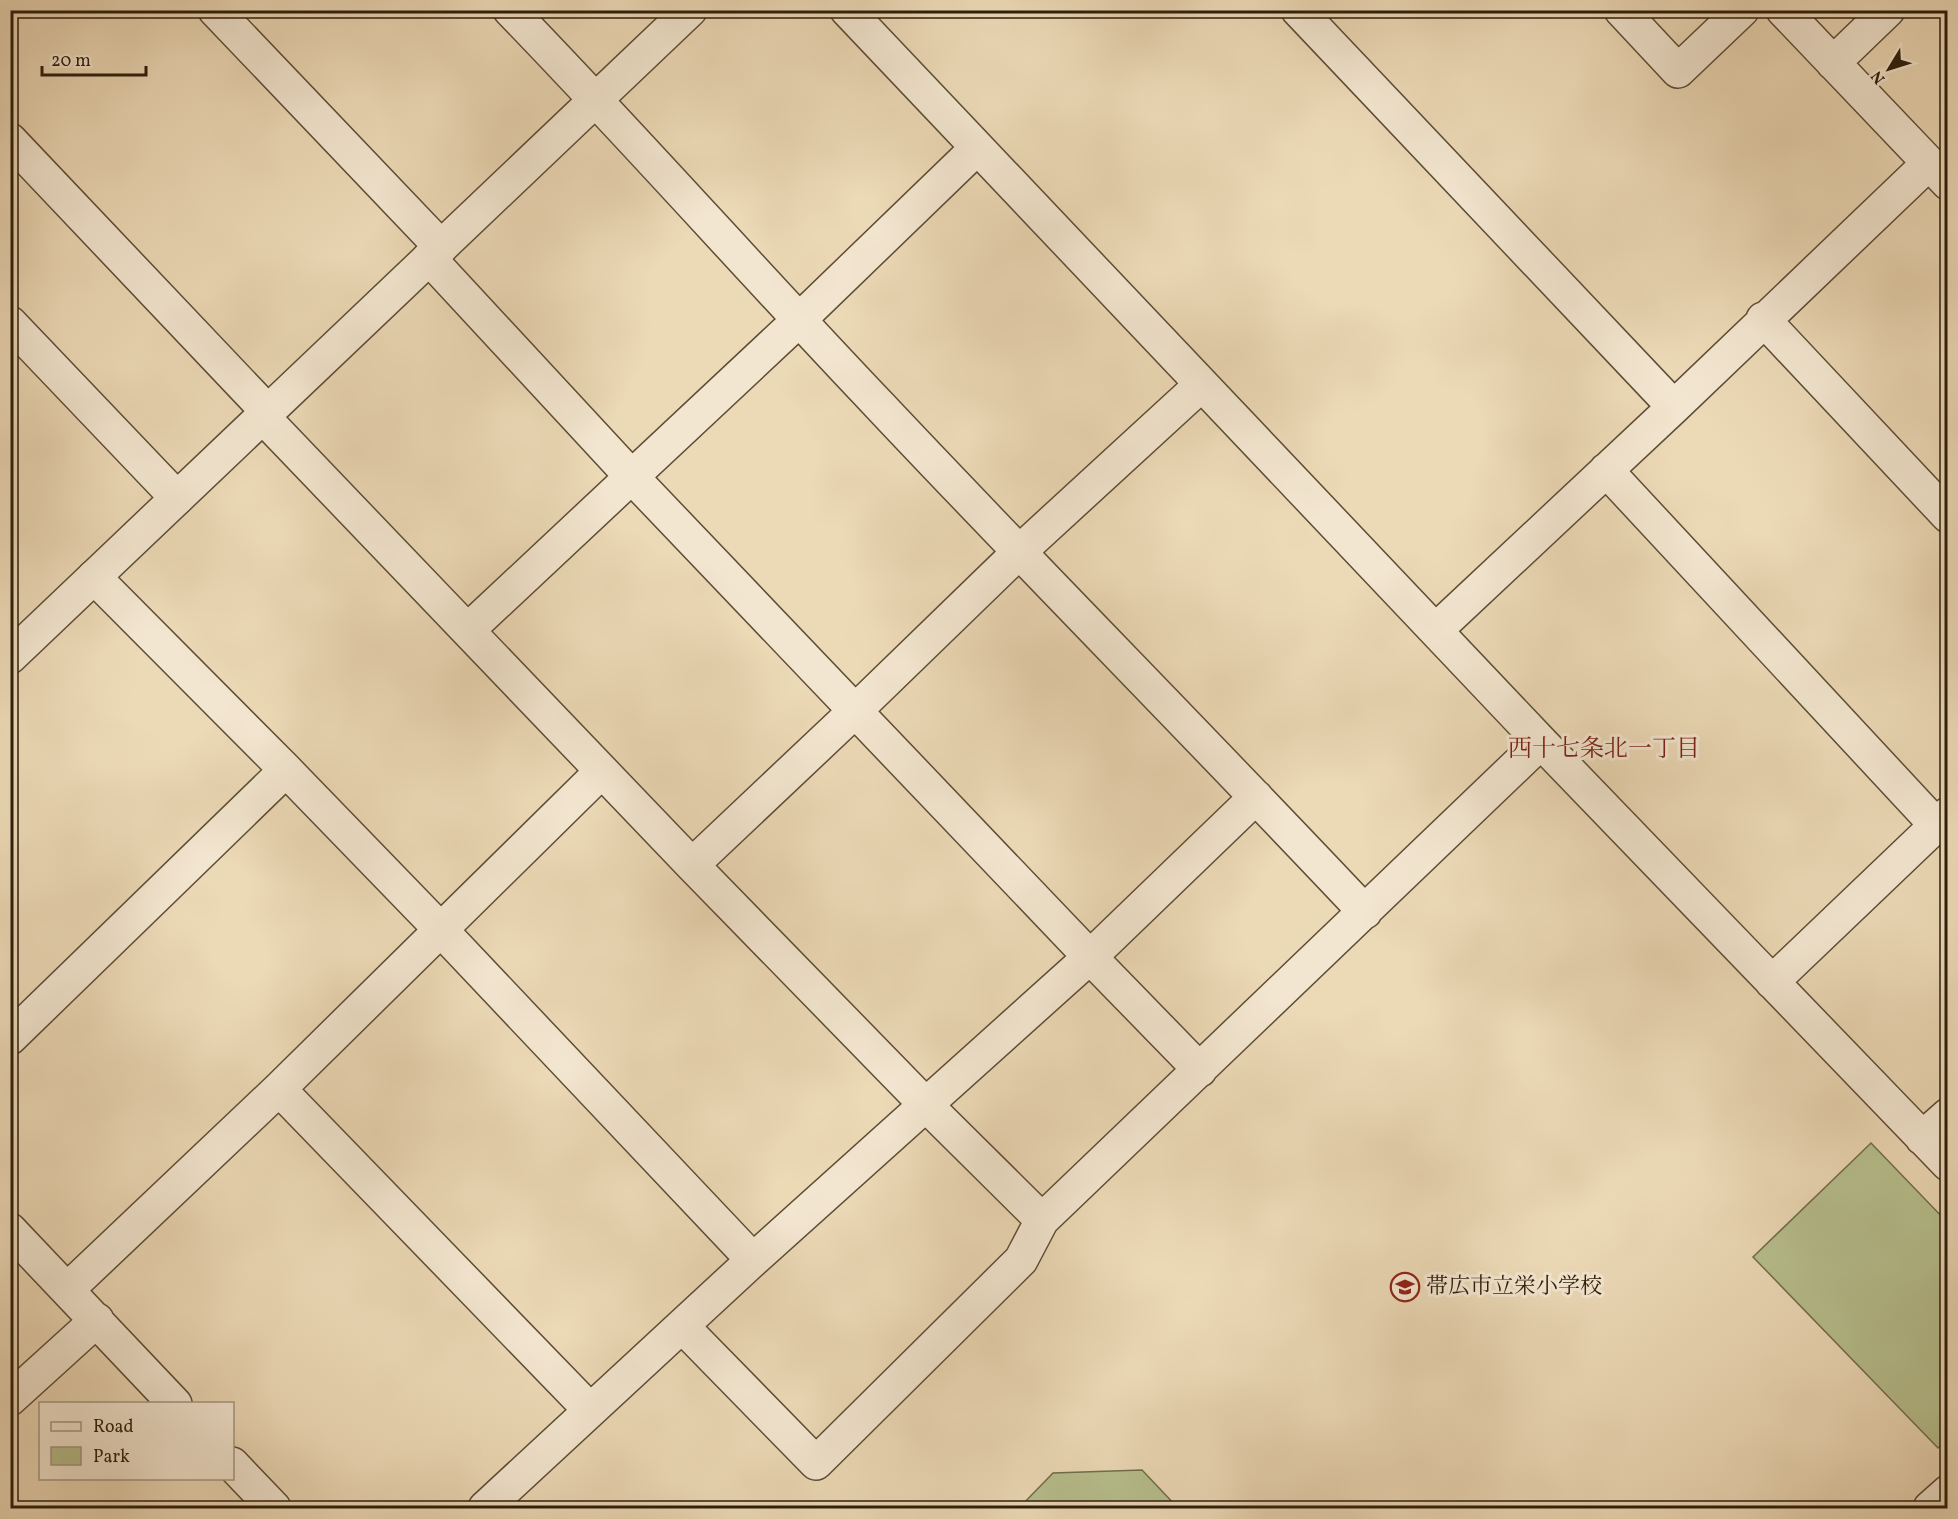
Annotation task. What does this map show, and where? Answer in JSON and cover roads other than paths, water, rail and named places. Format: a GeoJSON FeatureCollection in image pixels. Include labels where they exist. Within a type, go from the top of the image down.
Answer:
{"type":"FeatureCollection","features":[{"type":"Feature","properties":{"kind":"street"},"geometry":{"type":"LineString","coordinates":[[215,10],[435,253],[631,476],[1200,1070]]}},
{"type":"Feature","properties":{"kind":"street"},"geometry":{"type":"LineString","coordinates":[[510,10],[1018,553],[1365,912]]}},
{"type":"Feature","properties":{"kind":"street"},"geometry":{"type":"LineString","coordinates":[[12,651],[94,577],[690,10]]}},
{"type":"Feature","properties":{"kind":"street"},"geometry":{"type":"LineString","coordinates":[[847,10],[976,149],[1541,742],[1947,1164]]}},
{"type":"Feature","properties":{"kind":"street"},"geometry":{"type":"LineString","coordinates":[[1298,10],[1674,407]]}},
{"type":"Feature","properties":{"kind":"street"},"geometry":{"type":"LineString","coordinates":[[1620,10],[1678,71],[1742,10]]}},
{"type":"Feature","properties":{"kind":"street"},"geometry":{"type":"LineString","coordinates":[[1436,630],[1764,320],[1941,172],[1783,10]]}},
{"type":"Feature","properties":{"kind":"street"},"geometry":{"type":"LineString","coordinates":[[1833,63],[1888,10]]}},
{"type":"Feature","properties":{"kind":"street"},"geometry":{"type":"LineString","coordinates":[[10,140],[602,771],[926,1105],[1042,1220]]}},
{"type":"Feature","properties":{"kind":"street"},"geometry":{"type":"LineString","coordinates":[[468,630],[976,149]]}},
{"type":"Feature","properties":{"kind":"street"},"geometry":{"type":"LineString","coordinates":[[1764,320],[1947,516]]}},
{"type":"Feature","properties":{"kind":"street"},"geometry":{"type":"LineString","coordinates":[[10,323],[177,498]]}},
{"type":"Feature","properties":{"kind":"street"},"geometry":{"type":"LineString","coordinates":[[692,865],[1018,553],[1201,385]]}},
{"type":"Feature","properties":{"kind":"street"},"geometry":{"type":"LineString","coordinates":[[1606,470],[1942,820],[1772,982]]}},
{"type":"Feature","properties":{"kind":"street"},"geometry":{"type":"LineString","coordinates":[[94,577],[441,930],[753,1260]]}},
{"type":"Feature","properties":{"kind":"street"},"geometry":{"type":"LineString","coordinates":[[682,1326],[816,1463],[1021,1260],[1042,1220],[1541,742]]}},
{"type":"Feature","properties":{"kind":"street"},"geometry":{"type":"LineString","coordinates":[[10,1038],[286,770]]}},
{"type":"Feature","properties":{"kind":"street"},"geometry":{"type":"LineString","coordinates":[[68,1289],[279,1089],[602,771]]}},
{"type":"Feature","properties":{"kind":"street"},"geometry":{"type":"LineString","coordinates":[[485,1509],[753,1260],[1090,957],[1256,797]]}},
{"type":"Feature","properties":{"kind":"street"},"geometry":{"type":"LineString","coordinates":[[279,1089],[590,1410]]}},
{"type":"Feature","properties":{"kind":"street"},"geometry":{"type":"LineString","coordinates":[[1922,1138],[1947,1115]]}},
{"type":"Feature","properties":{"kind":"street"},"geometry":{"type":"LineString","coordinates":[[10,1230],[173,1402]]}},
{"type":"Feature","properties":{"kind":"street"},"geometry":{"type":"LineString","coordinates":[[10,1399],[97,1320]]}},
{"type":"Feature","properties":{"kind":"street"},"geometry":{"type":"LineString","coordinates":[[234,1466],[274,1509]]}},
{"type":"Feature","properties":{"kind":"street"},"geometry":{"type":"LineString","coordinates":[[1930,1509],[1947,1492]]}},
{"type":"Feature","properties":{"kind":"place","name":"帯広市立栄小学校"},"geometry":{"type":"Point","coordinates":[1405,1287]}},
{"type":"Feature","properties":{"kind":"district","name":"西十七条北一丁目"},"geometry":{"type":"Point","coordinates":[1604,750]}}]}
